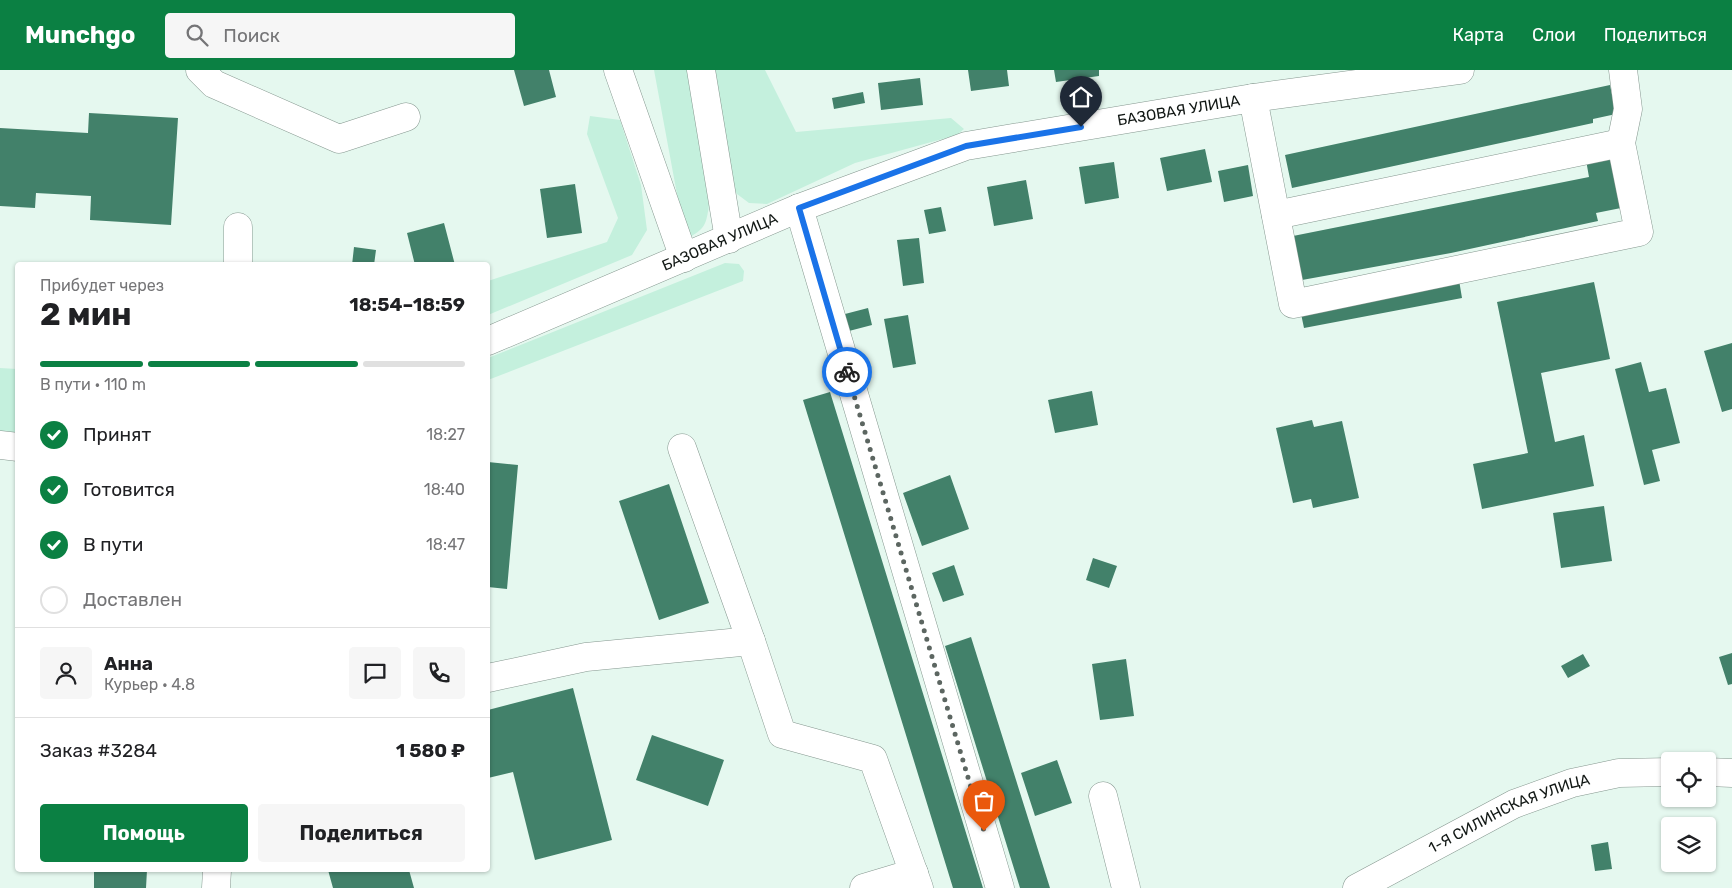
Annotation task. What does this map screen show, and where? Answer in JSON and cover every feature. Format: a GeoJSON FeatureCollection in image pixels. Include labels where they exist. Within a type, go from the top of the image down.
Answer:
{"type":"FeatureCollection","features":[{"type":"Feature","properties":{"kind":"street"},"geometry":{"type":"LineString","coordinates":[[200,70],[214,84],[339,139],[406,117]]}},
{"type":"Feature","properties":{"kind":"street"},"geometry":{"type":"LineString","coordinates":[[618,70],[684,258]]}},
{"type":"Feature","properties":{"kind":"street"},"geometry":{"type":"LineString","coordinates":[[701,70],[730,239]]}},
{"type":"Feature","properties":{"kind":"street","name":"БАЗОВАЯ УЛИЦА"},"geometry":{"type":"LineString","coordinates":[[490,340],[799,208],[966,146],[1253,98],[1460,70]]}},
{"type":"Feature","properties":{"kind":"street"},"geometry":{"type":"LineString","coordinates":[[1253,98],[1293,304],[1639,232],[1621,143],[1628,109],[1623,70]]}},
{"type":"Feature","properties":{"kind":"street"},"geometry":{"type":"LineString","coordinates":[[1276,215],[1621,143]]}},
{"type":"Feature","properties":{"kind":"street"},"geometry":{"type":"LineString","coordinates":[[799,208],[1000,888]]}},
{"type":"Feature","properties":{"kind":"street"},"geometry":{"type":"LineString","coordinates":[[238,227],[238,262]]}},
{"type":"Feature","properties":{"kind":"street"},"geometry":{"type":"LineString","coordinates":[[0,445],[15,447]]}},
{"type":"Feature","properties":{"kind":"street"},"geometry":{"type":"LineString","coordinates":[[682,448],[782,734],[873,759],[916,880],[864,888]]}},
{"type":"Feature","properties":{"kind":"street"},"geometry":{"type":"LineString","coordinates":[[490,678],[586,657],[751,641]]}},
{"type":"Feature","properties":{"kind":"street","name":"1-Я СИЛИНСКАЯ УЛИЦА"},"geometry":{"type":"LineString","coordinates":[[1357,888],[1514,804],[1572,783],[1619,773],[1661,772]]}},
{"type":"Feature","properties":{"kind":"street"},"geometry":{"type":"LineString","coordinates":[[1716,772],[1732,773]]}},
{"type":"Feature","properties":{"kind":"street"},"geometry":{"type":"LineString","coordinates":[[1103,796],[1126,888]]}},
{"type":"Feature","properties":{"kind":"street"},"geometry":{"type":"LineString","coordinates":[[216,888],[217,872]]}},
{"type":"Feature","properties":{"kind":"green space"},"geometry":{"type":"Polygon","coordinates":[[[654,70],[691,70],[709,206],[702,228],[690,237],[684,232],[654,70]]]}},
{"type":"Feature","properties":{"kind":"green space"},"geometry":{"type":"Polygon","coordinates":[[[711,70],[765,70],[796,132],[951,118],[964,129],[957,135],[855,163],[767,204],[749,203],[737,194],[729,184],[711,70]]]}},
{"type":"Feature","properties":{"kind":"green space"},"geometry":{"type":"Polygon","coordinates":[[[590,116],[620,120],[641,185],[647,230],[632,255],[490,314],[490,280],[607,242],[618,218],[587,134],[590,116]]]}},
{"type":"Feature","properties":{"kind":"green space"},"geometry":{"type":"Polygon","coordinates":[[[725,263],[739,264],[744,271],[743,281],[490,379],[490,357],[725,263]]]}},
{"type":"Feature","properties":{"kind":"green space"},"geometry":{"type":"Polygon","coordinates":[[[0,368],[15,369],[15,435],[0,433],[0,368]]]}},
{"type":"Feature","properties":{"kind":"building"},"geometry":{"type":"Polygon","coordinates":[[[514,70],[549,70],[556,97],[524,106],[514,70]]]}},
{"type":"Feature","properties":{"kind":"building"},"geometry":{"type":"Polygon","coordinates":[[[968,70],[1007,70],[1009,86],[971,91],[968,70]]]}},
{"type":"Feature","properties":{"kind":"building"},"geometry":{"type":"Polygon","coordinates":[[[1054,70],[1099,70],[1099,76],[1056,82],[1054,70]]]}},
{"type":"Feature","properties":{"kind":"building"},"geometry":{"type":"Polygon","coordinates":[[[920,78],[923,105],[881,110],[878,83],[920,78]]]}},
{"type":"Feature","properties":{"kind":"building"},"geometry":{"type":"Polygon","coordinates":[[[1610,85],[1616,114],[1593,119],[1593,123],[1292,188],[1285,155],[1610,85]]]}},
{"type":"Feature","properties":{"kind":"building"},"geometry":{"type":"Polygon","coordinates":[[[863,92],[865,103],[834,109],[832,98],[863,92]]]}},
{"type":"Feature","properties":{"kind":"building"},"geometry":{"type":"Polygon","coordinates":[[[89,113],[178,118],[171,225],[90,220],[91,196],[36,193],[35,208],[0,206],[0,128],[88,133],[89,113]]]}},
{"type":"Feature","properties":{"kind":"building"},"geometry":{"type":"Polygon","coordinates":[[[1205,149],[1212,182],[1167,191],[1160,158],[1205,149]]]}},
{"type":"Feature","properties":{"kind":"building"},"geometry":{"type":"Polygon","coordinates":[[[1610,155],[1621,208],[1596,213],[1598,221],[1451,253],[1302,280],[1293,236],[1589,177],[1586,160],[1610,155]]]}},
{"type":"Feature","properties":{"kind":"building"},"geometry":{"type":"Polygon","coordinates":[[[1114,162],[1119,198],[1085,204],[1079,167],[1114,162]]]}},
{"type":"Feature","properties":{"kind":"building"},"geometry":{"type":"Polygon","coordinates":[[[1248,165],[1253,196],[1224,202],[1218,171],[1248,165]]]}},
{"type":"Feature","properties":{"kind":"building"},"geometry":{"type":"Polygon","coordinates":[[[1026,180],[1033,219],[994,226],[987,187],[1026,180]]]}},
{"type":"Feature","properties":{"kind":"building"},"geometry":{"type":"Polygon","coordinates":[[[575,184],[582,233],[547,238],[540,189],[575,184]]]}},
{"type":"Feature","properties":{"kind":"building"},"geometry":{"type":"Polygon","coordinates":[[[941,207],[946,231],[929,234],[924,210],[941,207]]]}},
{"type":"Feature","properties":{"kind":"building"},"geometry":{"type":"Polygon","coordinates":[[[444,223],[454,262],[414,262],[407,233],[444,223]]]}},
{"type":"Feature","properties":{"kind":"building"},"geometry":{"type":"Polygon","coordinates":[[[919,238],[924,283],[903,286],[897,240],[919,238]]]}},
{"type":"Feature","properties":{"kind":"building"},"geometry":{"type":"Polygon","coordinates":[[[354,247],[376,250],[374,262],[352,262],[354,247]]]}},
{"type":"Feature","properties":{"kind":"building"},"geometry":{"type":"Polygon","coordinates":[[[1459,280],[1462,298],[1304,328],[1300,309],[1459,280]]]}},
{"type":"Feature","properties":{"kind":"building"},"geometry":{"type":"Polygon","coordinates":[[[1594,282],[1610,359],[1541,373],[1555,442],[1584,435],[1594,486],[1482,509],[1473,464],[1528,453],[1497,302],[1594,282]]]}},
{"type":"Feature","properties":{"kind":"building"},"geometry":{"type":"Polygon","coordinates":[[[868,308],[872,325],[849,331],[845,314],[868,308]]]}},
{"type":"Feature","properties":{"kind":"building"},"geometry":{"type":"Polygon","coordinates":[[[908,315],[916,364],[893,368],[884,319],[908,315]]]}},
{"type":"Feature","properties":{"kind":"building"},"geometry":{"type":"Polygon","coordinates":[[[1732,343],[1732,409],[1722,412],[1704,351],[1732,343]]]}},
{"type":"Feature","properties":{"kind":"building"},"geometry":{"type":"Polygon","coordinates":[[[1641,362],[1649,392],[1666,388],[1680,443],[1652,450],[1660,481],[1644,485],[1615,369],[1641,362]]]}},
{"type":"Feature","properties":{"kind":"building"},"geometry":{"type":"Polygon","coordinates":[[[1092,391],[1098,425],[1055,433],[1048,400],[1092,391]]]}},
{"type":"Feature","properties":{"kind":"building"},"geometry":{"type":"Polygon","coordinates":[[[830,392],[983,888],[953,888],[803,400],[830,392]]]}},
{"type":"Feature","properties":{"kind":"building"},"geometry":{"type":"Polygon","coordinates":[[[1312,420],[1314,427],[1342,421],[1359,498],[1313,508],[1311,499],[1293,503],[1276,428],[1312,420]]]}},
{"type":"Feature","properties":{"kind":"building"},"geometry":{"type":"Polygon","coordinates":[[[490,462],[518,465],[507,589],[490,587],[490,462]]]}},
{"type":"Feature","properties":{"kind":"building"},"geometry":{"type":"Polygon","coordinates":[[[950,475],[969,529],[922,546],[903,493],[950,475]]]}},
{"type":"Feature","properties":{"kind":"building"},"geometry":{"type":"Polygon","coordinates":[[[669,484],[709,603],[659,620],[619,501],[669,484]]]}},
{"type":"Feature","properties":{"kind":"building"},"geometry":{"type":"Polygon","coordinates":[[[1604,506],[1612,561],[1561,568],[1553,513],[1604,506]]]}},
{"type":"Feature","properties":{"kind":"building"},"geometry":{"type":"Polygon","coordinates":[[[1093,558],[1117,566],[1109,588],[1086,580],[1093,558]]]}},
{"type":"Feature","properties":{"kind":"building"},"geometry":{"type":"Polygon","coordinates":[[[954,565],[964,595],[943,602],[932,573],[954,565]]]}},
{"type":"Feature","properties":{"kind":"building"},"geometry":{"type":"Polygon","coordinates":[[[971,637],[1050,888],[1020,888],[945,646],[971,637]]]}},
{"type":"Feature","properties":{"kind":"building"},"geometry":{"type":"Polygon","coordinates":[[[1732,653],[1732,684],[1728,685],[1719,657],[1732,653]]]}},
{"type":"Feature","properties":{"kind":"building"},"geometry":{"type":"Polygon","coordinates":[[[1583,654],[1590,666],[1568,678],[1561,666],[1583,654]]]}},
{"type":"Feature","properties":{"kind":"building"},"geometry":{"type":"Polygon","coordinates":[[[1126,659],[1134,716],[1100,720],[1092,664],[1126,659]]]}},
{"type":"Feature","properties":{"kind":"building"},"geometry":{"type":"Polygon","coordinates":[[[573,688],[612,840],[535,860],[513,772],[490,778],[490,709],[573,688]]]}},
{"type":"Feature","properties":{"kind":"building"},"geometry":{"type":"Polygon","coordinates":[[[652,735],[724,760],[708,806],[636,780],[652,735]]]}},
{"type":"Feature","properties":{"kind":"building"},"geometry":{"type":"Polygon","coordinates":[[[1057,760],[1072,803],[1035,816],[1021,773],[1057,760]]]}},
{"type":"Feature","properties":{"kind":"building"},"geometry":{"type":"Polygon","coordinates":[[[1608,842],[1612,869],[1595,871],[1591,845],[1608,842]]]}},
{"type":"Feature","properties":{"kind":"building"},"geometry":{"type":"Polygon","coordinates":[[[94,872],[147,872],[146,888],[94,888],[94,872]]]}},
{"type":"Feature","properties":{"kind":"building"},"geometry":{"type":"Polygon","coordinates":[[[329,872],[410,872],[414,888],[333,888],[329,872]]]}},
{"type":"Feature","properties":{"kind":"way so far"},"geometry":{"type":"LineString","coordinates":[[847,372],[984,831]]}},
{"type":"Feature","properties":{"kind":"route"},"geometry":{"type":"LineString","coordinates":[[847,372],[799,208],[966,146],[1081,127]]}}]}
